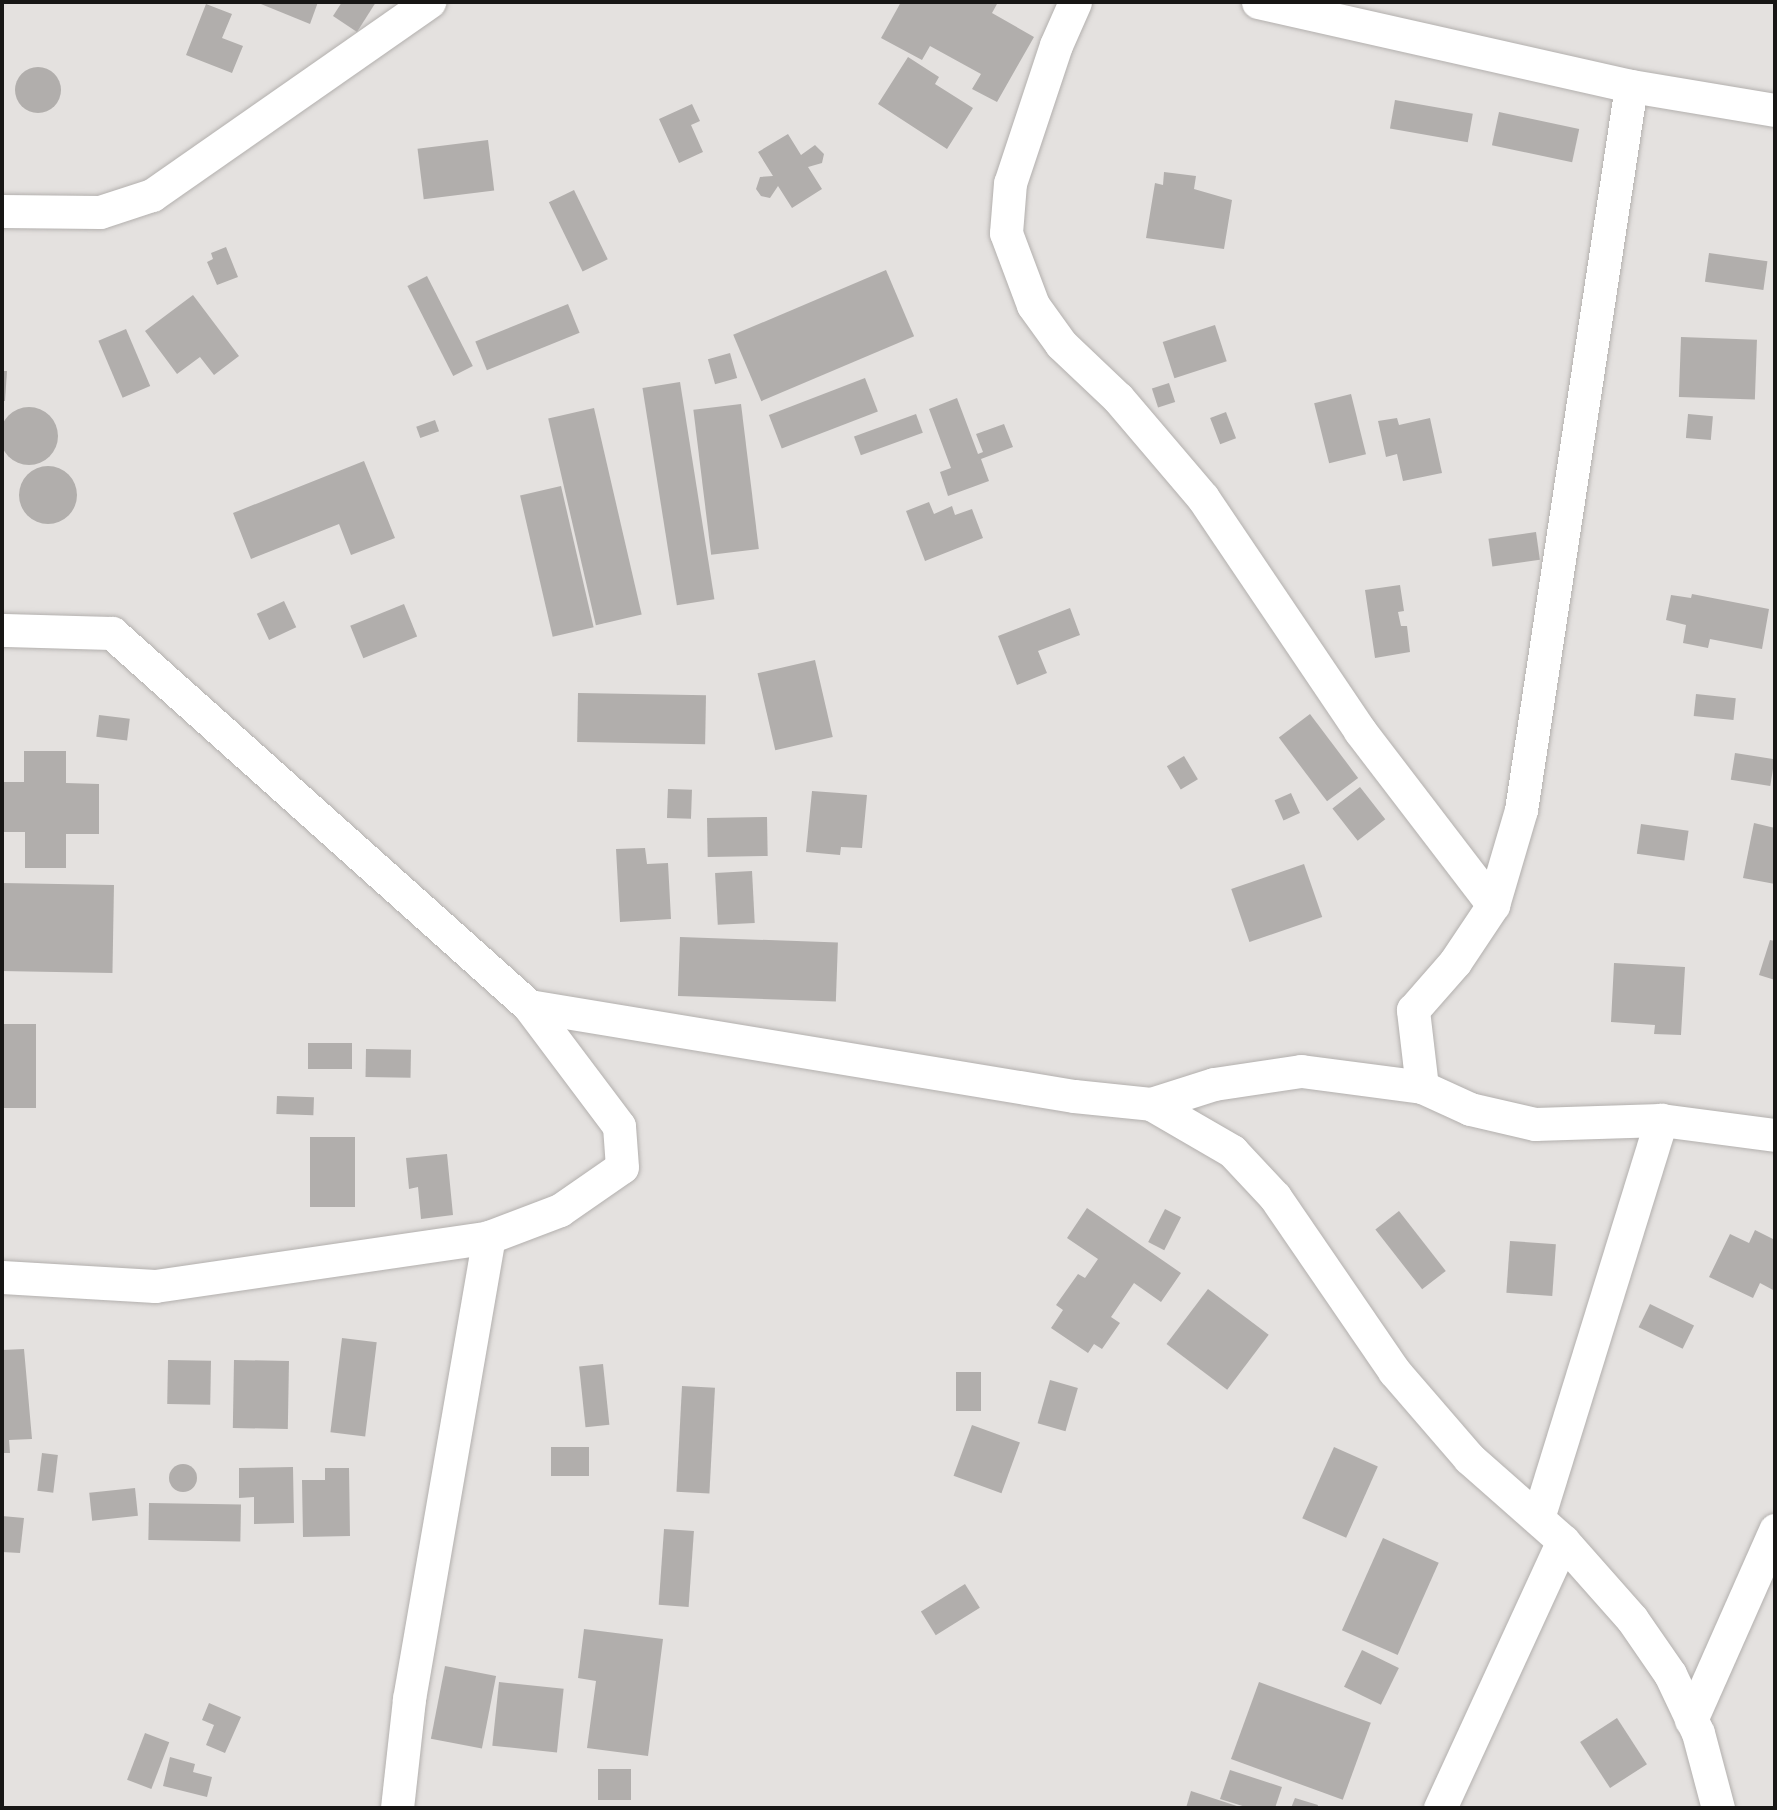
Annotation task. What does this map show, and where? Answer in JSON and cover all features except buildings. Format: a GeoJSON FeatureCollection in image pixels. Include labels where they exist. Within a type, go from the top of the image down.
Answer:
{"type":"FeatureCollection","features":[{"type":"Feature","properties":{"kind":"street"},"geometry":{"type":"LineString","coordinates":[[2,211],[100,212],[152,195],[429,2]]}},
{"type":"Feature","properties":{"kind":"street"},"geometry":{"type":"LineString","coordinates":[[1075,2],[1056,45],[1010,183],[1006,233],[1032,305],[1061,344],[1118,398],[1203,498],[1360,731],[1493,905]]}},
{"type":"Feature","properties":{"kind":"street"},"geometry":{"type":"LineString","coordinates":[[1258,2],[1631,86],[1775,110]]}},
{"type":"Feature","properties":{"kind":"street"},"geometry":{"type":"LineString","coordinates":[[1422,1087],[1413,1010],[1455,962],[1493,905],[1521,810],[1631,86]]}},
{"type":"Feature","properties":{"kind":"street"},"geometry":{"type":"LineString","coordinates":[[2,630],[112,633],[529,1006],[619,1126],[622,1167],[560,1210],[489,1237],[155,1286],[2,1277]]}},
{"type":"Feature","properties":{"kind":"street"},"geometry":{"type":"LineString","coordinates":[[529,1006],[1074,1096],[1151,1104],[1214,1084],[1301,1071],[1422,1087],[1470,1109],[1535,1124],[1661,1120],[1775,1135]]}},
{"type":"Feature","properties":{"kind":"street"},"geometry":{"type":"LineString","coordinates":[[1151,1104],[1232,1151],[1275,1197],[1394,1371],[1469,1458],[1563,1541],[1632,1619],[1670,1674],[1691,1720],[1718,1808]]}},
{"type":"Feature","properties":{"kind":"street"},"geometry":{"type":"LineString","coordinates":[[1538,1518],[1661,1120]]}},
{"type":"Feature","properties":{"kind":"street"},"geometry":{"type":"LineString","coordinates":[[397,1808],[409,1699],[489,1237]]}},
{"type":"Feature","properties":{"kind":"street"},"geometry":{"type":"LineString","coordinates":[[1691,1720],[1775,1530]]}},
{"type":"Feature","properties":{"kind":"street"},"geometry":{"type":"LineString","coordinates":[[1440,1808],[1563,1541]]}}]}
